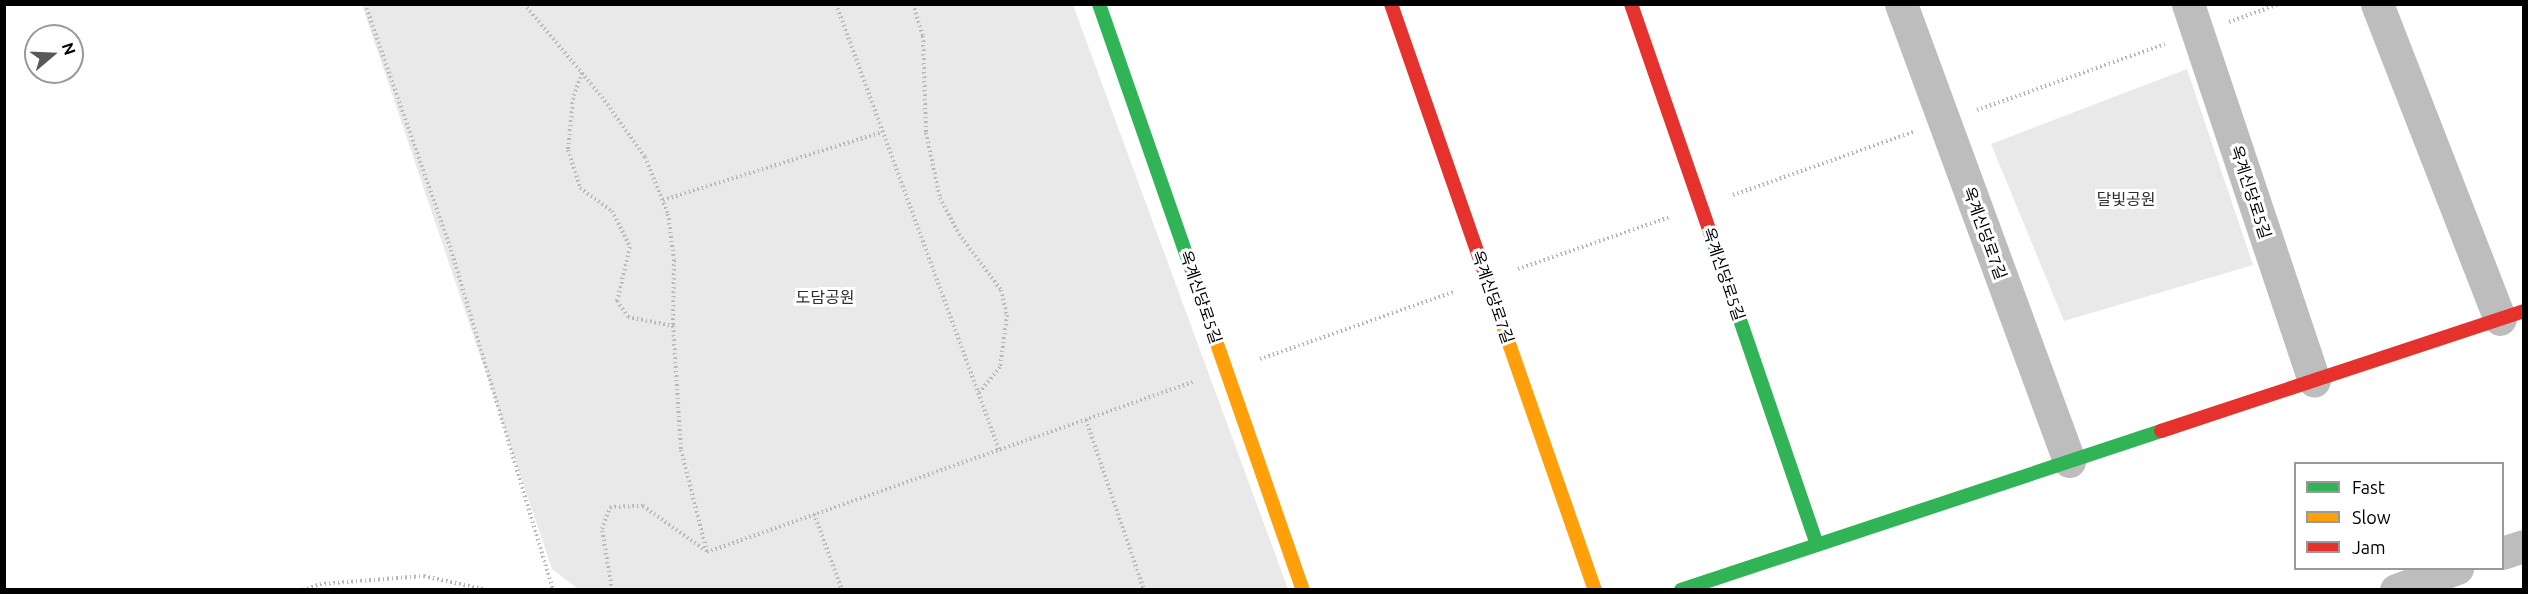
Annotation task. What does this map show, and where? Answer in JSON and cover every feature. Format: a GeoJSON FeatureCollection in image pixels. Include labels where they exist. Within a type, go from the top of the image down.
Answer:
{"type":"FeatureCollection","features":[{"type":"Feature","properties":{"kind":"street","name":"옥계신당로5길"},"geometry":{"type":"LineString","coordinates":[[1099,4],[1303,590]]}},
{"type":"Feature","properties":{"kind":"street","name":"옥계신당로7길"},"geometry":{"type":"LineString","coordinates":[[1391,4],[1595,590]]}},
{"type":"Feature","properties":{"kind":"street","name":"옥계신당로5길"},"geometry":{"type":"LineString","coordinates":[[1631,4],[1817,544]]}},
{"type":"Feature","properties":{"kind":"street","name":"옥계신당로7길"},"geometry":{"type":"LineString","coordinates":[[1901,4],[2069,461]]}},
{"type":"Feature","properties":{"kind":"street","name":"옥계신당로5길"},"geometry":{"type":"LineString","coordinates":[[2188,4],[2314,380]]}},
{"type":"Feature","properties":{"kind":"street"},"geometry":{"type":"LineString","coordinates":[[1681,590],[2512,315],[2377,4]]}},
{"type":"Feature","properties":{"kind":"street"},"geometry":{"type":"LineString","coordinates":[[2504,552],[2523,546]]}},
{"type":"Feature","properties":{"kind":"street"},"geometry":{"type":"LineString","coordinates":[[2396,590],[2451,570]]}},
{"type":"Feature","properties":{"kind":"path"},"geometry":{"type":"LineString","coordinates":[[365,4],[451,250],[554,590]]}},
{"type":"Feature","properties":{"kind":"path"},"geometry":{"type":"LineString","coordinates":[[524,4],[583,72],[645,158],[663,200],[674,260],[673,326],[681,450],[707,552],[643,506],[610,507],[602,529],[612,590]]}},
{"type":"Feature","properties":{"kind":"path"},"geometry":{"type":"LineString","coordinates":[[836,4],[999,450]]}},
{"type":"Feature","properties":{"kind":"path"},"geometry":{"type":"LineString","coordinates":[[913,4],[922,36],[926,133],[940,198],[959,234],[1001,290],[1007,315],[1000,367],[978,393]]}},
{"type":"Feature","properties":{"kind":"path"},"geometry":{"type":"LineString","coordinates":[[583,72],[573,99],[567,150],[580,189],[612,212],[630,247],[617,301],[628,317],[673,326]]}},
{"type":"Feature","properties":{"kind":"path"},"geometry":{"type":"LineString","coordinates":[[663,200],[883,132]]}},
{"type":"Feature","properties":{"kind":"path"},"geometry":{"type":"LineString","coordinates":[[1086,420],[1144,590]]}},
{"type":"Feature","properties":{"kind":"path"},"geometry":{"type":"LineString","coordinates":[[814,514],[842,590]]}},
{"type":"Feature","properties":{"kind":"path"},"geometry":{"type":"LineString","coordinates":[[303,590],[320,584],[424,576],[487,590]]}},
{"type":"Feature","properties":{"kind":"green space","name":"도담공원"},"geometry":{"type":"Polygon","coordinates":[[[362,5],[1073,5],[1288,589],[578,589],[552,569],[362,5]]]}},
{"type":"Feature","properties":{"kind":"green space","name":"달빛공원"},"geometry":{"type":"Polygon","coordinates":[[[2187,69],[2253,265],[2064,321],[1991,144],[2187,69]]]}},
{"type":"Feature","properties":{"kind":"traffic: fast"},"geometry":{"type":"LineString","coordinates":[[1099,4],[1215,338]]}},
{"type":"Feature","properties":{"kind":"traffic: fast"},"geometry":{"type":"LineString","coordinates":[[1712,238],[1817,544]]}},
{"type":"Feature","properties":{"kind":"traffic: fast"},"geometry":{"type":"LineString","coordinates":[[1681,590],[2161,431]]}},
{"type":"Feature","properties":{"kind":"traffic: slow"},"geometry":{"type":"LineString","coordinates":[[1497,309],[1595,590]]}},
{"type":"Feature","properties":{"kind":"traffic: slow"},"geometry":{"type":"LineString","coordinates":[[1215,338],[1303,590]]}},
{"type":"Feature","properties":{"kind":"traffic: jam"},"geometry":{"type":"LineString","coordinates":[[1391,4],[1497,309]]}},
{"type":"Feature","properties":{"kind":"traffic: jam"},"geometry":{"type":"LineString","coordinates":[[1631,4],[1712,238]]}},
{"type":"Feature","properties":{"kind":"traffic: jam"},"geometry":{"type":"LineString","coordinates":[[2161,431],[2524,311]]}}]}
